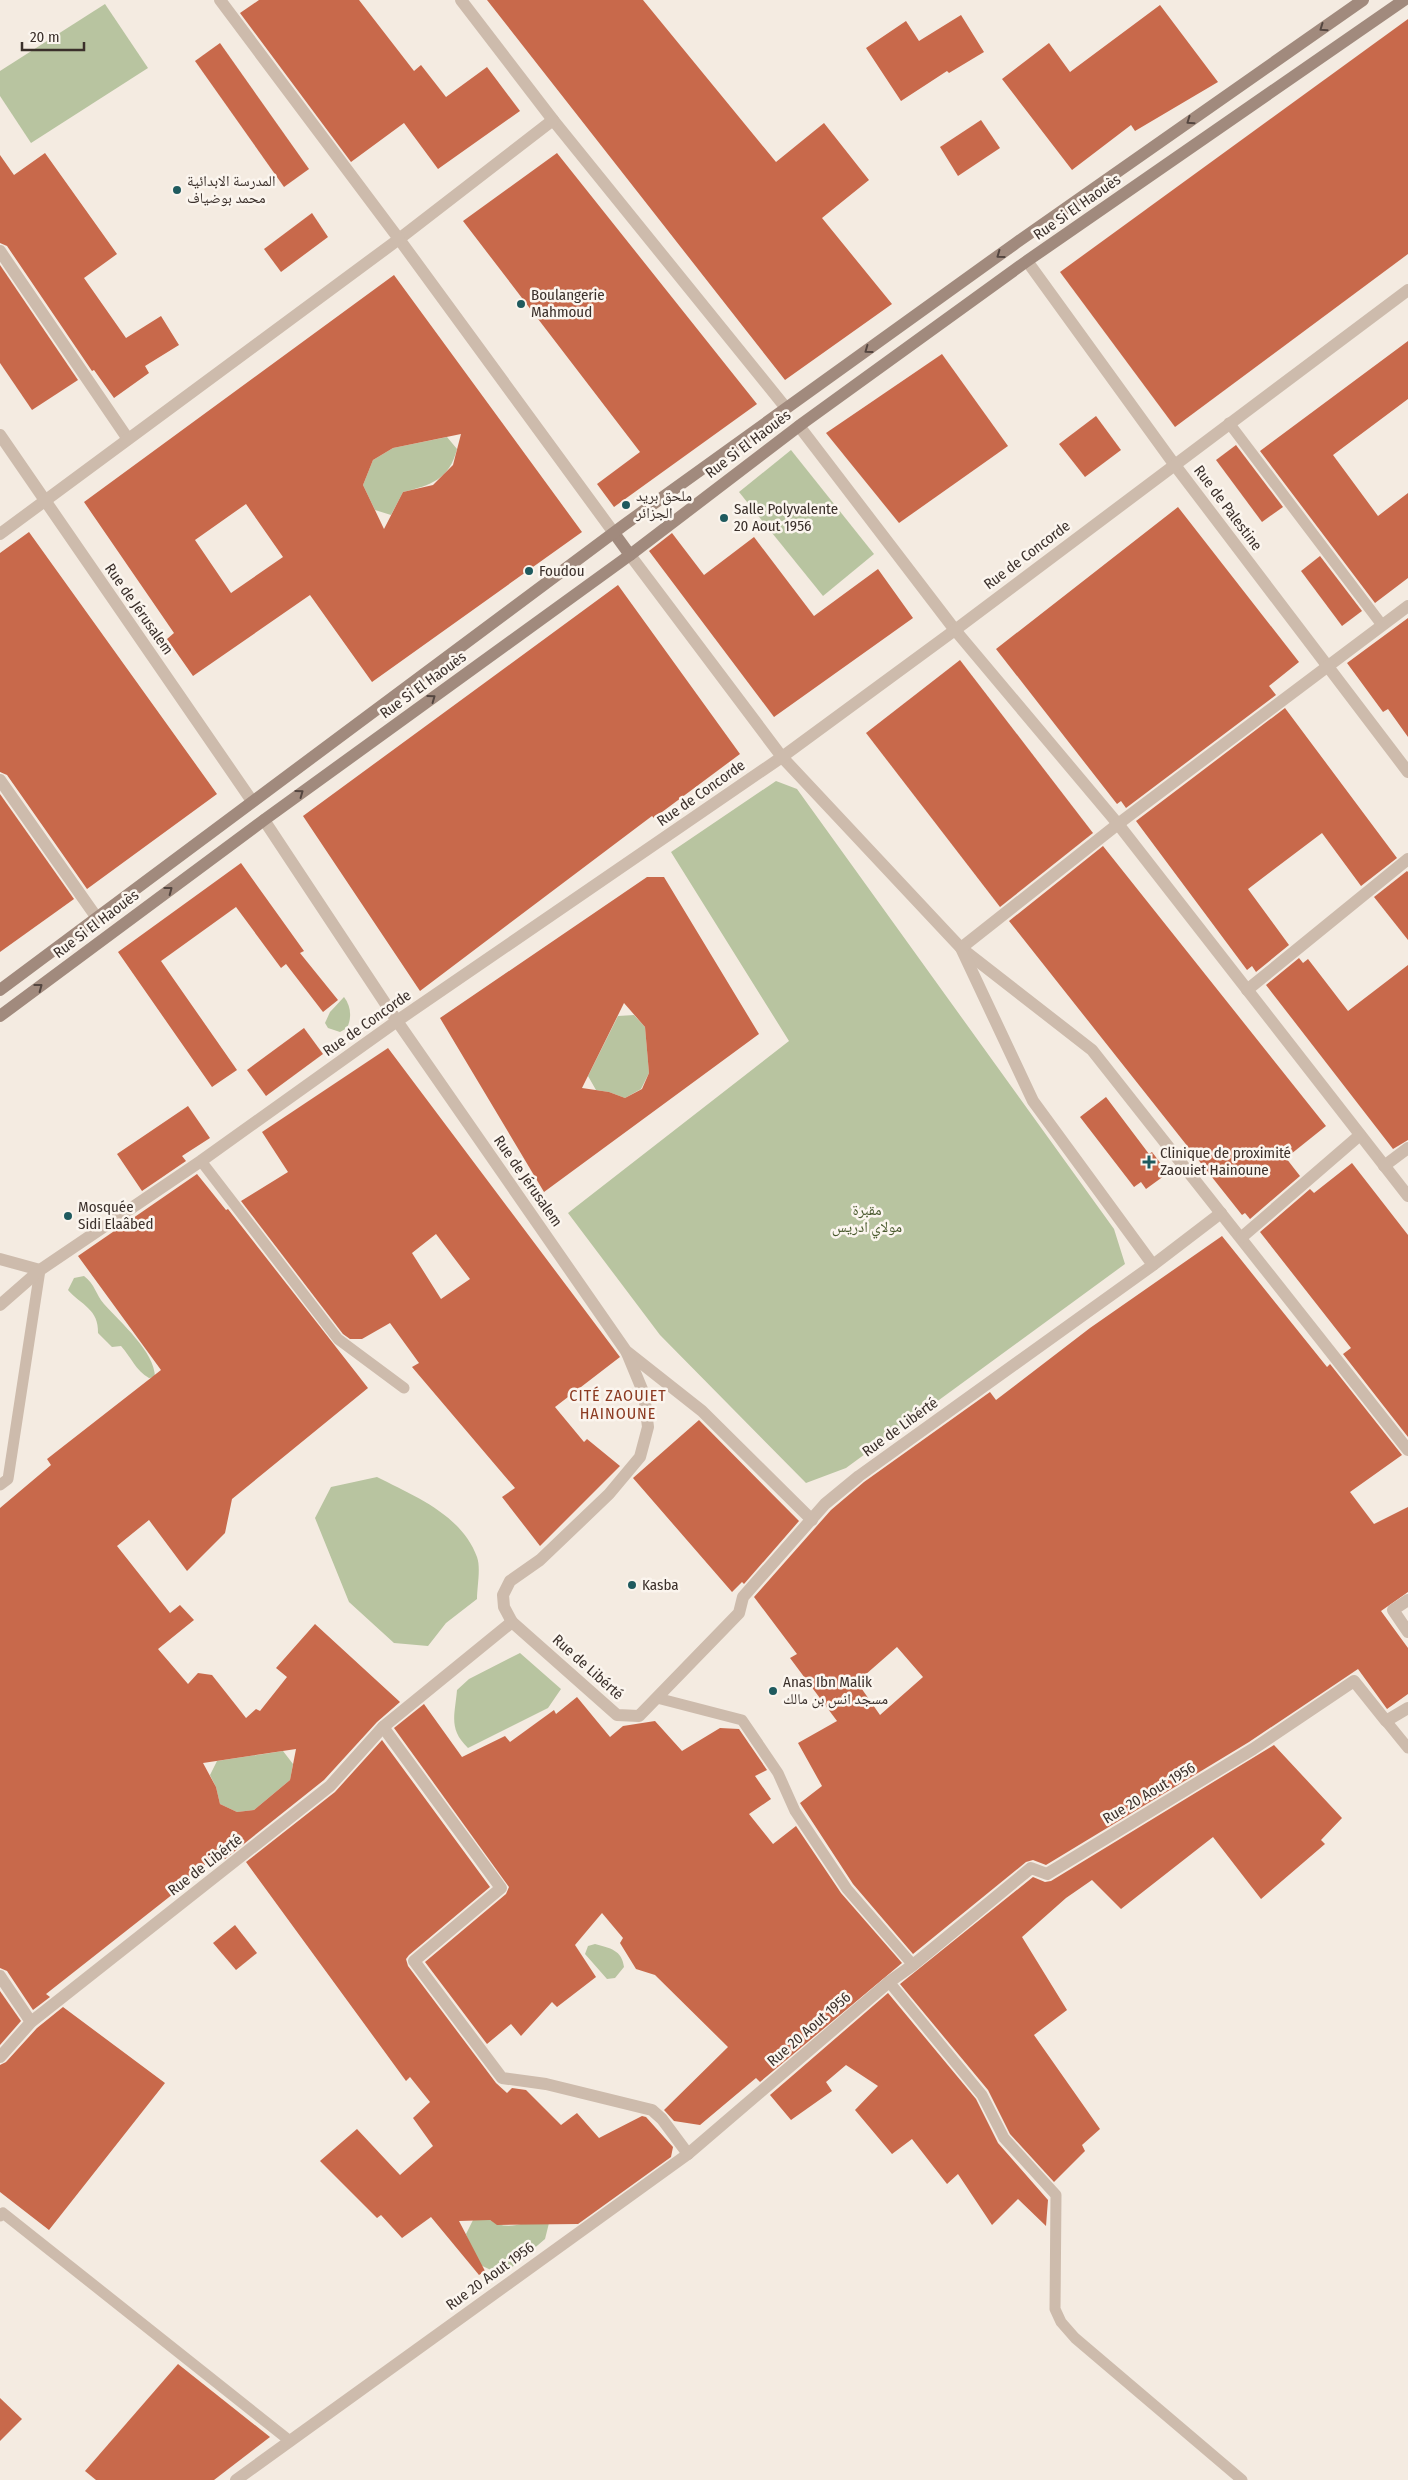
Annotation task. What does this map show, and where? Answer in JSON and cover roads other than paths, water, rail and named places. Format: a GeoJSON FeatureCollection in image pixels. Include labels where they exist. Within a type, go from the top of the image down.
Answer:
{"type":"FeatureCollection","features":[{"type":"Feature","properties":{"kind":"street"},"geometry":{"type":"LineString","coordinates":[[220,0],[630,555],[782,757],[961,948],[1092,1050],[1242,1237],[1408,1450]]}},
{"type":"Feature","properties":{"kind":"street"},"geometry":{"type":"LineString","coordinates":[[461,0],[553,120],[786,408],[955,630],[1118,824],[1408,1196]]}},
{"type":"Feature","properties":{"kind":"street","name":"Rue Si El Haouès"},"geometry":{"type":"LineString","coordinates":[[0,990],[614,533],[786,408],[1016,243],[1363,0]]}},
{"type":"Feature","properties":{"kind":"street","name":"Rue Si El Haouès"},"geometry":{"type":"LineString","coordinates":[[0,1016],[264,820],[630,555],[799,426],[1028,261],[1404,0]]}},
{"type":"Feature","properties":{"kind":"street"},"geometry":{"type":"LineString","coordinates":[[0,534],[398,239],[553,120]]}},
{"type":"Feature","properties":{"kind":"street"},"geometry":{"type":"LineString","coordinates":[[1016,243],[1028,261]]}},
{"type":"Feature","properties":{"kind":"street"},"geometry":{"type":"LineString","coordinates":[[0,250],[128,440]]}},
{"type":"Feature","properties":{"kind":"street","name":"Rue de Palestine"},"geometry":{"type":"LineString","coordinates":[[1028,261],[1174,464],[1408,772]]}},
{"type":"Feature","properties":{"kind":"street","name":"Rue de Concorde"},"geometry":{"type":"LineString","coordinates":[[0,1305],[40,1270],[201,1161],[397,1021],[782,757],[955,630],[1408,290]]}},
{"type":"Feature","properties":{"kind":"street","name":"Rue de Jérusalem"},"geometry":{"type":"LineString","coordinates":[[0,435],[252,802]]}},
{"type":"Feature","properties":{"kind":"street"},"geometry":{"type":"LineString","coordinates":[[961,948],[1118,824],[1408,606]]}},
{"type":"Feature","properties":{"kind":"street"},"geometry":{"type":"LineString","coordinates":[[0,780],[97,918]]}},
{"type":"Feature","properties":{"kind":"street"},"geometry":{"type":"LineString","coordinates":[[252,802],[264,820]]}},
{"type":"Feature","properties":{"kind":"street","name":"Rue de Jérusalem"},"geometry":{"type":"LineString","coordinates":[[264,820],[397,1021],[626,1351],[702,1411],[812,1520]]}},
{"type":"Feature","properties":{"kind":"street"},"geometry":{"type":"LineString","coordinates":[[1247,990],[1408,859]]}},
{"type":"Feature","properties":{"kind":"street"},"geometry":{"type":"LineString","coordinates":[[961,948],[1033,1100],[1154,1265]]}},
{"type":"Feature","properties":{"kind":"street"},"geometry":{"type":"LineString","coordinates":[[1242,1237],[1360,1135]]}},
{"type":"Feature","properties":{"kind":"street"},"geometry":{"type":"LineString","coordinates":[[1384,1166],[1408,1148]]}},
{"type":"Feature","properties":{"kind":"street","name":"Rue de Libérté"},"geometry":{"type":"LineString","coordinates":[[0,2057],[31,2022],[330,1786],[383,1727],[512,1622],[616,1715],[639,1716],[739,1613],[743,1597],[825,1504],[859,1476],[1154,1265],[1221,1213]]}},
{"type":"Feature","properties":{"kind":"street"},"geometry":{"type":"LineString","coordinates":[[0,1259],[40,1270]]}},
{"type":"Feature","properties":{"kind":"street"},"geometry":{"type":"LineString","coordinates":[[512,1622],[504,1607],[503,1595],[510,1581],[540,1560],[609,1494],[640,1457],[648,1427],[644,1394],[626,1351]]}},
{"type":"Feature","properties":{"kind":"street"},"geometry":{"type":"LineString","coordinates":[[1408,1600],[1393,1610],[1408,1632]]}},
{"type":"Feature","properties":{"kind":"street","name":"Rue 20 Aout 1956"},"geometry":{"type":"LineString","coordinates":[[236,2480],[688,2154],[889,1982],[913,1965],[1031,1868],[1047,1874],[1253,1749],[1354,1681],[1386,1721]]}},
{"type":"Feature","properties":{"kind":"street"},"geometry":{"type":"LineString","coordinates":[[1386,1721],[1408,1708]]}},
{"type":"Feature","properties":{"kind":"street"},"geometry":{"type":"LineString","coordinates":[[383,1727],[501,1888],[414,1962],[502,2078],[546,2084],[652,2110],[662,2119],[688,2154]]}},
{"type":"Feature","properties":{"kind":"street"},"geometry":{"type":"LineString","coordinates":[[0,1976],[31,2022]]}},
{"type":"Feature","properties":{"kind":"lane"},"geometry":{"type":"LineString","coordinates":[[1229,423],[1382,625]]}},
{"type":"Feature","properties":{"kind":"lane"},"geometry":{"type":"LineString","coordinates":[[201,1161],[338,1339],[404,1388]]}},
{"type":"Feature","properties":{"kind":"lane"},"geometry":{"type":"LineString","coordinates":[[0,1485],[8,1479],[40,1270]]}},
{"type":"Feature","properties":{"kind":"lane"},"geometry":{"type":"LineString","coordinates":[[657,1698],[742,1720],[778,1773],[795,1811],[847,1889],[913,1965]]}},
{"type":"Feature","properties":{"kind":"lane"},"geometry":{"type":"LineString","coordinates":[[1386,1721],[1408,1748]]}},
{"type":"Feature","properties":{"kind":"lane"},"geometry":{"type":"LineString","coordinates":[[889,1982],[982,2095],[1004,2138],[1056,2195],[1055,2309],[1061,2322],[1075,2338],[1242,2480]]}},
{"type":"Feature","properties":{"kind":"lane"},"geometry":{"type":"LineString","coordinates":[[0,2216],[3,2214],[290,2441]]}},
{"type":"Feature","properties":{"kind":"place","name":"المدرسة الابدائية محمد بوضياف"},"geometry":{"type":"Point","coordinates":[177,190]}},
{"type":"Feature","properties":{"kind":"place","name":"Boulangerie Mahmoud"},"geometry":{"type":"Point","coordinates":[521,304]}},
{"type":"Feature","properties":{"kind":"place","name":"ملحق بريد الجزائر"},"geometry":{"type":"Point","coordinates":[626,505]}},
{"type":"Feature","properties":{"kind":"place","name":"Salle Polyvalente 20 Aout 1956"},"geometry":{"type":"Point","coordinates":[724,518]}},
{"type":"Feature","properties":{"kind":"place","name":"Foudou"},"geometry":{"type":"Point","coordinates":[529,571]}},
{"type":"Feature","properties":{"kind":"place","name":"Clinique de proximité Zaouiet Hainoune"},"geometry":{"type":"Point","coordinates":[1149,1162]}},
{"type":"Feature","properties":{"kind":"place","name":"Mosquée Sidi Elaâbed"},"geometry":{"type":"Point","coordinates":[68,1216]}},
{"type":"Feature","properties":{"kind":"place","name":"Kasba"},"geometry":{"type":"Point","coordinates":[632,1585]}},
{"type":"Feature","properties":{"kind":"place","name":"Anas Ibn Malik مسجد انس بن مالك"},"geometry":{"type":"Point","coordinates":[773,1691]}},
{"type":"Feature","properties":{"kind":"district","name":"CITÉ ZAOUIET HAINOUNE"},"geometry":{"type":"Point","coordinates":[618,1404]}},
{"type":"Feature","properties":{"kind":"park label","name":"مقبرة مولاي ادريس"},"geometry":{"type":"Point","coordinates":[867,1218]}}]}
